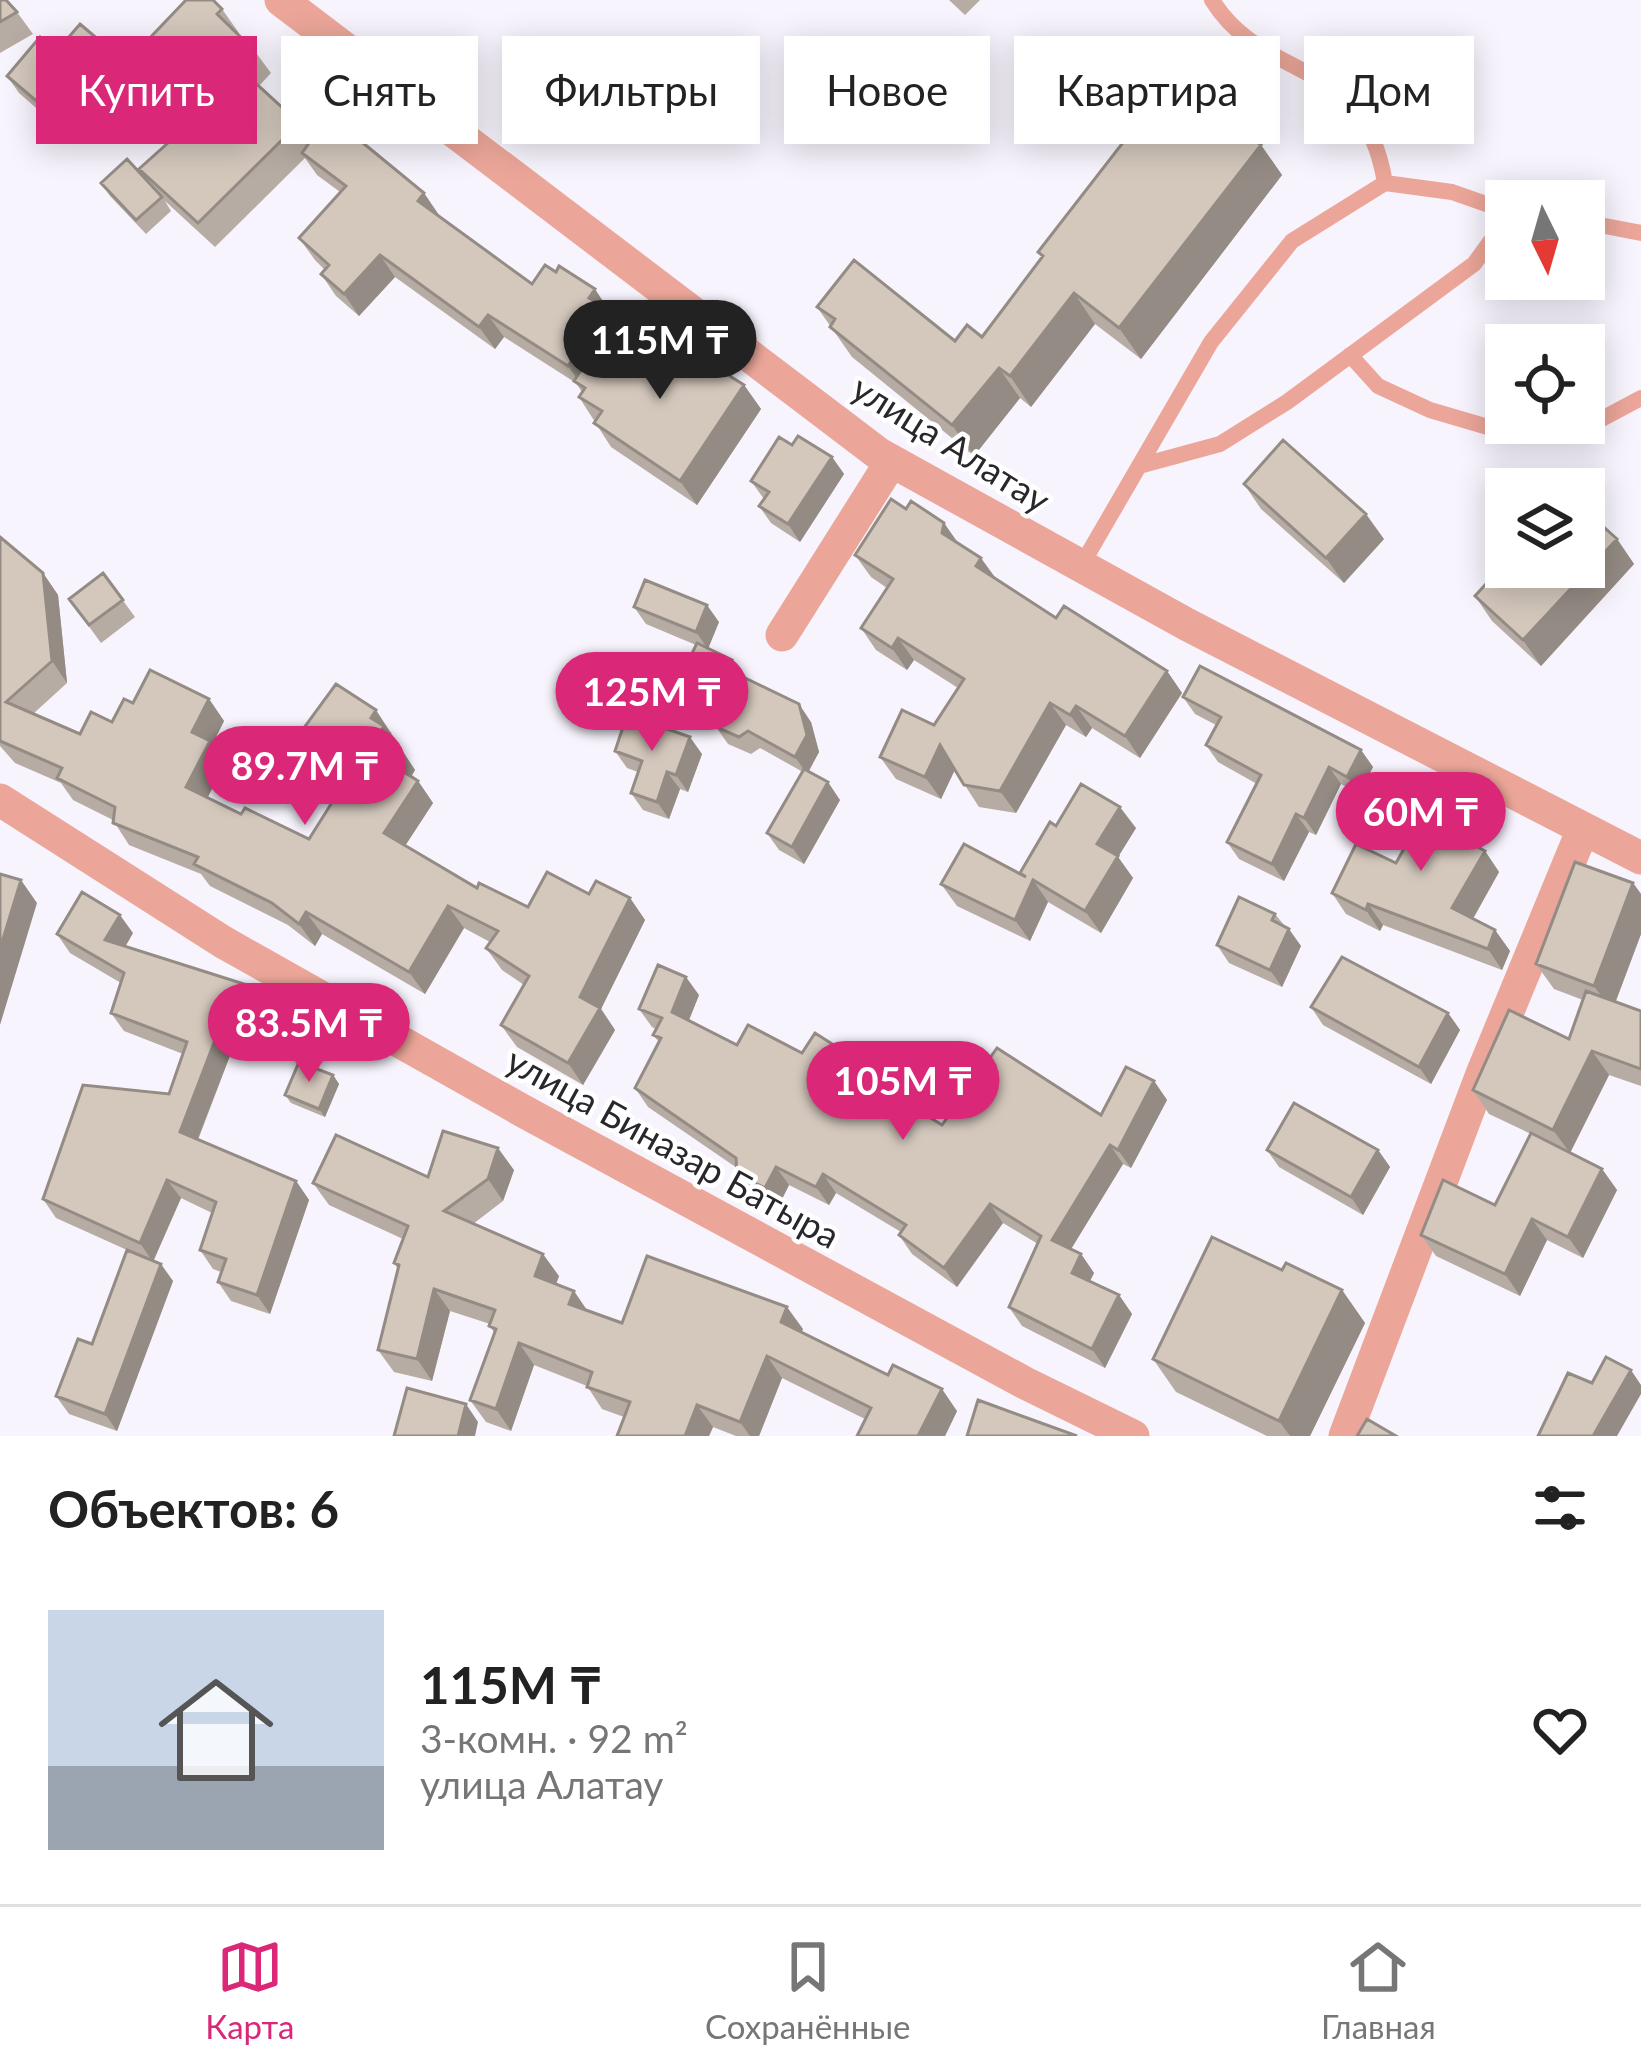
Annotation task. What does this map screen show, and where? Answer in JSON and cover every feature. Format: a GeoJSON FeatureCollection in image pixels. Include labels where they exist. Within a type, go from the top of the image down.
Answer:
{"type":"FeatureCollection","features":[{"type":"Feature","properties":{"kind":"street","name":"улица Алатау"},"geometry":{"type":"LineString","coordinates":[[281,0],[892,462],[1080,567],[1641,858]]}},
{"type":"Feature","properties":{"kind":"street"},"geometry":{"type":"LineString","coordinates":[[782,635],[892,462]]}},
{"type":"Feature","properties":{"kind":"street","name":"улица Биназар Батыра"},"geometry":{"type":"LineString","coordinates":[[0,800],[223,942],[503,1100],[1025,1384],[1133,1436]]}},
{"type":"Feature","properties":{"kind":"street"},"geometry":{"type":"LineString","coordinates":[[1345,1436],[1482,1074],[1583,829]]}},
{"type":"Feature","properties":{"kind":"lane"},"geometry":{"type":"LineString","coordinates":[[1212,0],[1227,23],[1347,96],[1378,144],[1385,183]]}},
{"type":"Feature","properties":{"kind":"lane"},"geometry":{"type":"LineString","coordinates":[[1080,567],[1211,342],[1292,241],[1385,183],[1452,192],[1485,207]]}},
{"type":"Feature","properties":{"kind":"lane"},"geometry":{"type":"LineString","coordinates":[[1605,226],[1641,233]]}},
{"type":"Feature","properties":{"kind":"lane"},"geometry":{"type":"LineString","coordinates":[[1139,466],[1220,444],[1474,264],[1485,248]]}},
{"type":"Feature","properties":{"kind":"lane"},"geometry":{"type":"LineString","coordinates":[[1350,355],[1378,386],[1430,410],[1498,430],[1581,430],[1641,398]]}},
{"type":"Feature","properties":{"kind":"building"},"geometry":{"type":"Polygon","coordinates":[[[0,0],[17,12],[0,22],[0,0]]]}},
{"type":"Feature","properties":{"kind":"building"},"geometry":{"type":"Polygon","coordinates":[[[186,0],[213,0],[222,9],[217,14],[240,36],[152,36],[186,0]]]}},
{"type":"Feature","properties":{"kind":"building"},"geometry":{"type":"Polygon","coordinates":[[[80,24],[94,36],[70,36],[80,24]]]}},
{"type":"Feature","properties":{"kind":"building"},"geometry":{"type":"Polygon","coordinates":[[[36,42],[36,101],[7,76],[36,42]]]}},
{"type":"Feature","properties":{"kind":"building"},"geometry":{"type":"Polygon","coordinates":[[[257,84],[281,106],[281,141],[198,223],[139,169],[167,144],[257,144],[257,84]]]}},
{"type":"Feature","properties":{"kind":"building"},"geometry":{"type":"Polygon","coordinates":[[[308,144],[364,144],[424,193],[418,201],[532,284],[545,265],[556,272],[559,266],[595,289],[589,298],[606,308],[568,366],[488,315],[479,327],[380,255],[344,294],[321,274],[329,265],[299,238],[346,186],[302,153],[308,144]]]}},
{"type":"Feature","properties":{"kind":"building"},"geometry":{"type":"Polygon","coordinates":[[[1122,144],[1261,145],[1119,328],[1074,293],[1010,376],[999,368],[952,425],[830,327],[835,319],[817,307],[854,260],[955,341],[967,325],[982,337],[1043,256],[1038,252],[1122,144]]]}},
{"type":"Feature","properties":{"kind":"building"},"geometry":{"type":"Polygon","coordinates":[[[127,159],[162,197],[136,220],[101,183],[127,159]]]}},
{"type":"Feature","properties":{"kind":"building"},"geometry":{"type":"Polygon","coordinates":[[[657,330],[744,385],[680,481],[594,423],[602,411],[579,397],[585,388],[574,381],[592,353],[626,375],[657,330]]]}},
{"type":"Feature","properties":{"kind":"building"},"geometry":{"type":"Polygon","coordinates":[[[798,436],[832,457],[788,524],[759,506],[769,492],[751,481],[779,437],[792,445],[798,436]]]}},
{"type":"Feature","properties":{"kind":"building"},"geometry":{"type":"Polygon","coordinates":[[[1283,440],[1366,514],[1326,558],[1244,484],[1283,440]]]}},
{"type":"Feature","properties":{"kind":"building"},"geometry":{"type":"Polygon","coordinates":[[[891,499],[906,509],[911,501],[944,523],[942,533],[981,558],[976,566],[1056,618],[1064,606],[1167,671],[1125,736],[1076,706],[1070,715],[1050,703],[1000,791],[964,785],[940,745],[925,777],[880,757],[902,710],[934,725],[964,679],[898,638],[892,648],[861,628],[893,579],[855,555],[891,499]]]}},
{"type":"Feature","properties":{"kind":"building"},"geometry":{"type":"Polygon","coordinates":[[[1605,528],[1617,539],[1605,552],[1605,528]]]}},
{"type":"Feature","properties":{"kind":"building"},"geometry":{"type":"Polygon","coordinates":[[[0,537],[43,573],[52,661],[6,702],[80,734],[91,712],[112,722],[124,699],[133,703],[150,670],[209,699],[192,732],[210,741],[186,787],[241,814],[245,808],[309,839],[343,785],[287,751],[336,684],[376,710],[371,718],[384,726],[379,735],[400,748],[390,763],[418,781],[384,833],[477,888],[479,883],[528,907],[547,872],[589,894],[596,881],[630,898],[580,997],[600,1008],[568,1063],[501,1025],[529,976],[486,948],[498,931],[448,906],[409,972],[306,912],[299,924],[272,903],[194,864],[198,857],[113,823],[115,807],[57,778],[62,768],[0,741],[0,537]]]}},
{"type":"Feature","properties":{"kind":"building"},"geometry":{"type":"Polygon","coordinates":[[[103,573],[123,600],[89,625],[69,599],[103,573]]]}},
{"type":"Feature","properties":{"kind":"building"},"geometry":{"type":"Polygon","coordinates":[[[645,580],[707,605],[696,632],[634,607],[645,580]]]}},
{"type":"Feature","properties":{"kind":"building"},"geometry":{"type":"Polygon","coordinates":[[[1485,585],[1571,588],[1523,640],[1475,596],[1485,585]]]}},
{"type":"Feature","properties":{"kind":"building"},"geometry":{"type":"Polygon","coordinates":[[[697,643],[732,660],[717,689],[683,672],[697,643]]]}},
{"type":"Feature","properties":{"kind":"building"},"geometry":{"type":"Polygon","coordinates":[[[1200,666],[1361,750],[1347,777],[1329,767],[1304,818],[1296,814],[1272,864],[1227,842],[1261,775],[1206,745],[1221,717],[1183,697],[1200,666]]]}},
{"type":"Feature","properties":{"kind":"building"},"geometry":{"type":"Polygon","coordinates":[[[741,676],[799,704],[807,735],[795,757],[748,731],[739,737],[716,727],[741,676]]]}},
{"type":"Feature","properties":{"kind":"building"},"geometry":{"type":"Polygon","coordinates":[[[627,715],[690,737],[676,775],[667,772],[657,802],[631,793],[642,761],[615,751],[627,715]]]}},
{"type":"Feature","properties":{"kind":"building"},"geometry":{"type":"Polygon","coordinates":[[[804,769],[828,782],[792,847],[767,833],[804,769]]]}},
{"type":"Feature","properties":{"kind":"building"},"geometry":{"type":"Polygon","coordinates":[[[1081,784],[1120,807],[1097,844],[1118,856],[1085,911],[1033,880],[1015,920],[941,884],[964,844],[1026,877],[1020,873],[1050,822],[1056,826],[1081,784]]]}},
{"type":"Feature","properties":{"kind":"building"},"geometry":{"type":"Polygon","coordinates":[[[1439,786],[1469,803],[1453,833],[1485,851],[1452,908],[1495,930],[1488,949],[1368,904],[1366,910],[1332,893],[1356,844],[1396,863],[1439,786]]]}},
{"type":"Feature","properties":{"kind":"building"},"geometry":{"type":"Polygon","coordinates":[[[1575,862],[1633,883],[1594,986],[1536,964],[1575,862]]]}},
{"type":"Feature","properties":{"kind":"building"},"geometry":{"type":"Polygon","coordinates":[[[0,874],[21,880],[0,949],[0,874]]]}},
{"type":"Feature","properties":{"kind":"building"},"geometry":{"type":"Polygon","coordinates":[[[82,892],[120,915],[105,940],[247,985],[230,1025],[222,1022],[180,1132],[296,1181],[257,1295],[218,1282],[226,1259],[200,1250],[216,1202],[167,1180],[140,1243],[43,1199],[83,1085],[169,1094],[187,1042],[111,1013],[124,973],[57,934],[82,892]]]}},
{"type":"Feature","properties":{"kind":"building"},"geometry":{"type":"Polygon","coordinates":[[[1239,897],[1275,914],[1272,920],[1289,929],[1270,970],[1217,945],[1239,897]]]}},
{"type":"Feature","properties":{"kind":"building"},"geometry":{"type":"Polygon","coordinates":[[[1342,957],[1448,1013],[1419,1067],[1311,1007],[1342,957]]]}},
{"type":"Feature","properties":{"kind":"building"},"geometry":{"type":"Polygon","coordinates":[[[658,965],[686,977],[672,1012],[737,1045],[748,1025],[802,1053],[815,1033],[873,1070],[868,1079],[942,1125],[997,1048],[1101,1115],[1126,1067],[1154,1081],[1118,1150],[1110,1145],[1052,1240],[1081,1254],[1072,1273],[1119,1295],[1092,1349],[1009,1307],[1041,1236],[990,1204],[944,1268],[899,1235],[906,1225],[823,1174],[816,1187],[776,1167],[765,1188],[737,1174],[736,1158],[635,1088],[661,1038],[653,1035],[662,1018],[639,1009],[658,965]]]}},
{"type":"Feature","properties":{"kind":"building"},"geometry":{"type":"Polygon","coordinates":[[[1586,991],[1641,1011],[1641,1069],[1592,1051],[1553,1130],[1473,1090],[1509,1010],[1569,1039],[1586,991]]]}},
{"type":"Feature","properties":{"kind":"building"},"geometry":{"type":"Polygon","coordinates":[[[299,1062],[333,1075],[319,1109],[285,1095],[299,1062]]]}},
{"type":"Feature","properties":{"kind":"building"},"geometry":{"type":"Polygon","coordinates":[[[1294,1103],[1378,1150],[1351,1197],[1267,1150],[1294,1103]]]}},
{"type":"Feature","properties":{"kind":"building"},"geometry":{"type":"Polygon","coordinates":[[[443,1131],[498,1148],[488,1179],[444,1211],[543,1254],[535,1276],[574,1291],[569,1304],[622,1323],[647,1256],[787,1307],[781,1322],[888,1375],[893,1365],[942,1389],[918,1436],[857,1436],[871,1408],[767,1356],[740,1422],[697,1405],[685,1436],[617,1436],[630,1402],[587,1387],[592,1372],[519,1343],[496,1409],[470,1400],[496,1329],[489,1326],[495,1310],[434,1289],[417,1359],[378,1350],[399,1265],[394,1263],[408,1226],[313,1183],[336,1135],[428,1177],[443,1131]]]}},
{"type":"Feature","properties":{"kind":"building"},"geometry":{"type":"Polygon","coordinates":[[[1531,1133],[1602,1169],[1568,1237],[1532,1219],[1505,1274],[1421,1235],[1443,1180],[1495,1205],[1531,1133]]]}},
{"type":"Feature","properties":{"kind":"building"},"geometry":{"type":"Polygon","coordinates":[[[1212,1237],[1282,1270],[1286,1263],[1342,1290],[1279,1421],[1153,1359],[1212,1237]]]}},
{"type":"Feature","properties":{"kind":"building"},"geometry":{"type":"Polygon","coordinates":[[[127,1250],[161,1264],[105,1414],[56,1396],[78,1339],[92,1344],[127,1250]]]}},
{"type":"Feature","properties":{"kind":"building"},"geometry":{"type":"Polygon","coordinates":[[[1606,1357],[1631,1370],[1593,1436],[1538,1436],[1568,1373],[1592,1383],[1606,1357]]]}},
{"type":"Feature","properties":{"kind":"building"},"geometry":{"type":"Polygon","coordinates":[[[407,1388],[466,1404],[458,1436],[394,1436],[407,1388]]]}},
{"type":"Feature","properties":{"kind":"building"},"geometry":{"type":"Polygon","coordinates":[[[978,1400],[1077,1436],[967,1436],[978,1400]]]}},
{"type":"Feature","properties":{"kind":"building"},"geometry":{"type":"Polygon","coordinates":[[[1367,1419],[1396,1436],[1357,1436],[1367,1419]]]}}]}
